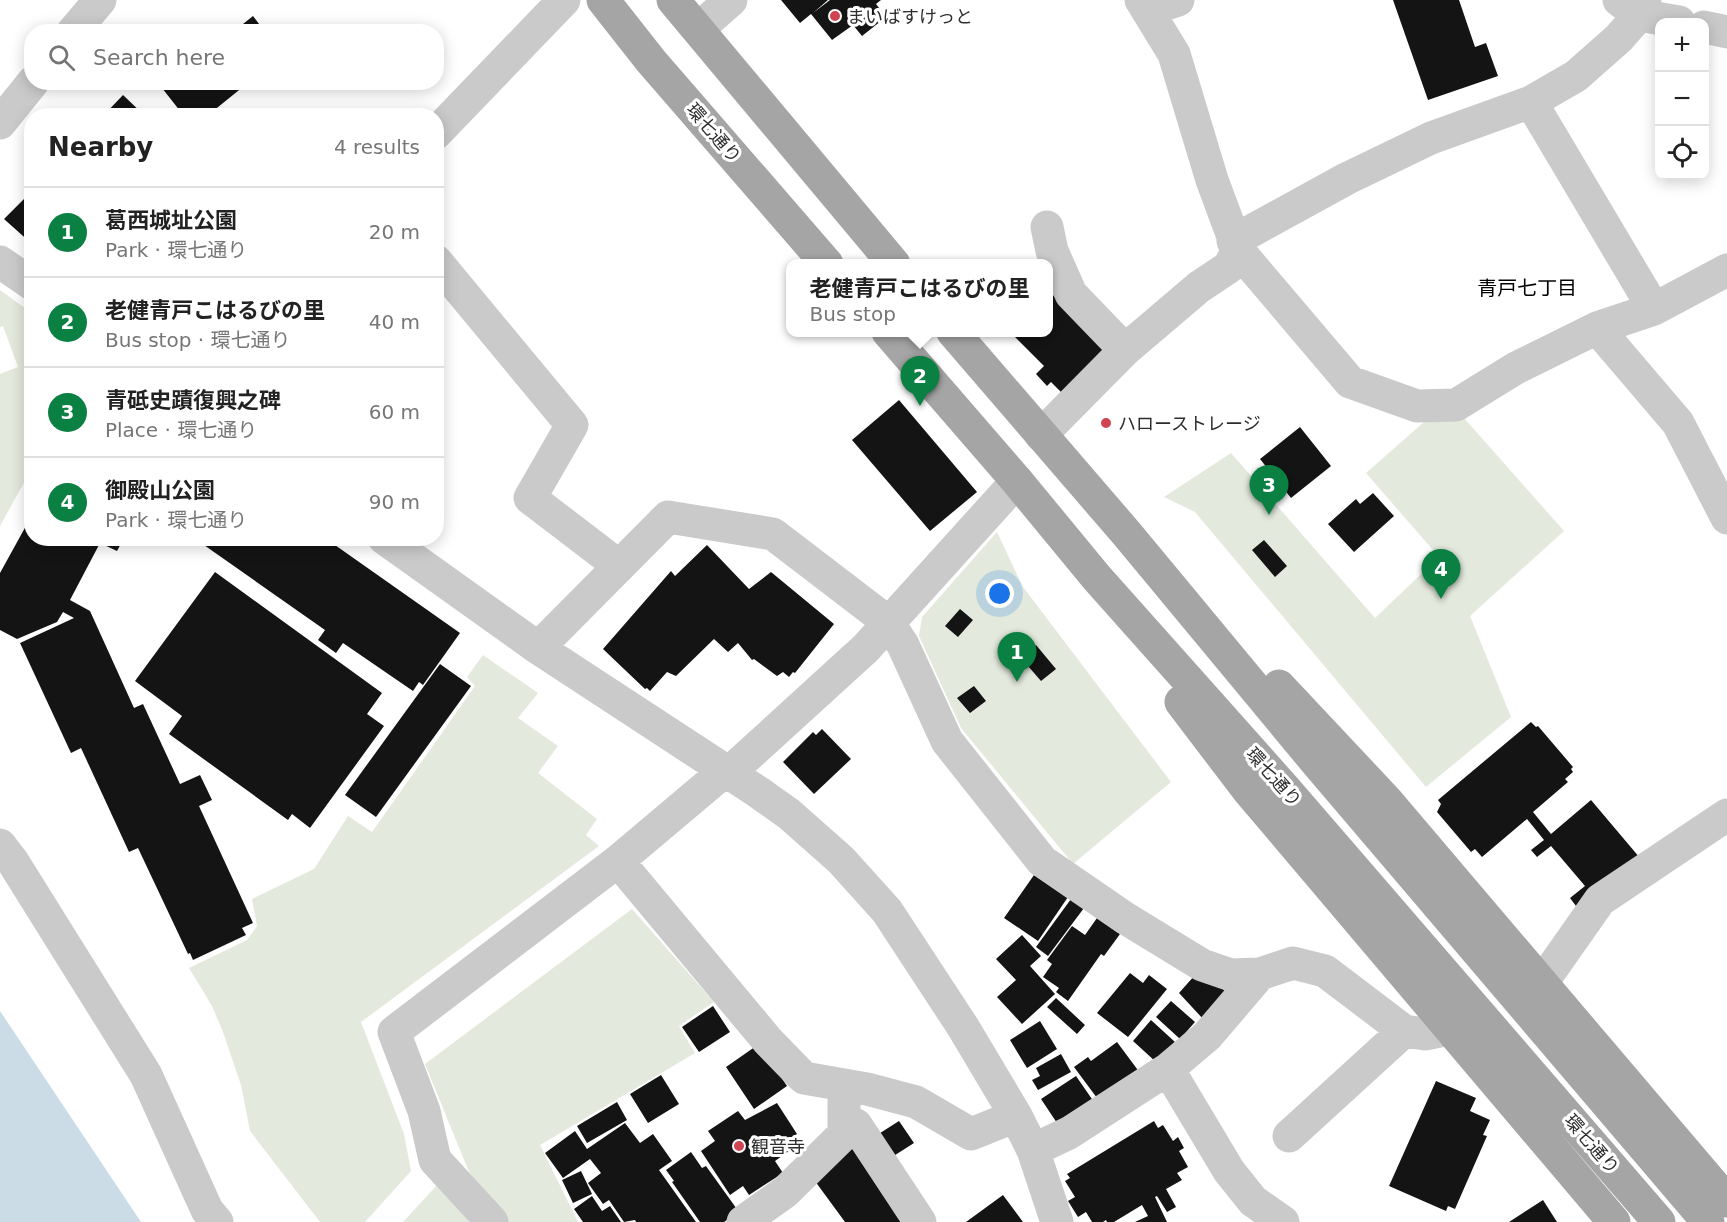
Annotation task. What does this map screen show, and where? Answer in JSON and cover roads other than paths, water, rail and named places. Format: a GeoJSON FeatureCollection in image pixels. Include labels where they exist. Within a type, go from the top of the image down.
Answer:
{"type":"FeatureCollection","features":[{"type":"Feature","properties":{"kind":"main road","name":"環七通り"},"geometry":{"type":"LineString","coordinates":[[603,0],[651,61],[823,259]]}},
{"type":"Feature","properties":{"kind":"main road"},"geometry":{"type":"LineString","coordinates":[[673,0],[890,259]]}},
{"type":"Feature","properties":{"kind":"main road","name":"環七通り"},"geometry":{"type":"LineString","coordinates":[[891,337],[1017,481],[1097,579],[1285,789],[1659,1222]]}},
{"type":"Feature","properties":{"kind":"main road","name":"環七通り"},"geometry":{"type":"LineString","coordinates":[[956,337],[1127,534],[1317,763],[1708,1222]]}},
{"type":"Feature","properties":{"kind":"main road"},"geometry":{"type":"LineString","coordinates":[[1127,534],[1290,697],[1386,800],[1727,1201]]}},
{"type":"Feature","properties":{"kind":"main road"},"geometry":{"type":"LineString","coordinates":[[1097,579],[1184,705],[1248,790],[1614,1222]]}},
{"type":"Feature","properties":{"kind":"street"},"geometry":{"type":"LineString","coordinates":[[80,24],[100,0]]}},
{"type":"Feature","properties":{"kind":"street"},"geometry":{"type":"LineString","coordinates":[[444,125],[564,0]]}},
{"type":"Feature","properties":{"kind":"street"},"geometry":{"type":"LineString","coordinates":[[698,29],[731,0]]}},
{"type":"Feature","properties":{"kind":"street"},"geometry":{"type":"LineString","coordinates":[[1156,3],[1212,180],[1236,245],[1350,382],[1417,406],[1456,405],[1516,368],[1597,328],[1654,309],[1727,270]]}},
{"type":"Feature","properties":{"kind":"street"},"geometry":{"type":"LineString","coordinates":[[1041,435],[1125,350],[1199,287],[1228,267],[1236,245],[1346,179],[1431,138],[1531,102],[1576,76],[1619,38],[1635,5],[1669,18]]}},
{"type":"Feature","properties":{"kind":"street"},"geometry":{"type":"LineString","coordinates":[[1709,28],[1727,32]]}},
{"type":"Feature","properties":{"kind":"street"},"geometry":{"type":"LineString","coordinates":[[0,123],[27,90]]}},
{"type":"Feature","properties":{"kind":"street"},"geometry":{"type":"LineString","coordinates":[[1531,102],[1654,309]]}},
{"type":"Feature","properties":{"kind":"street"},"geometry":{"type":"LineString","coordinates":[[1047,227],[1052,251],[1071,294],[1125,350]]}},
{"type":"Feature","properties":{"kind":"street"},"geometry":{"type":"LineString","coordinates":[[0,262],[24,278]]}},
{"type":"Feature","properties":{"kind":"street"},"geometry":{"type":"LineString","coordinates":[[444,271],[572,425],[530,498],[619,566]]}},
{"type":"Feature","properties":{"kind":"street"},"geometry":{"type":"LineString","coordinates":[[1597,328],[1678,423],[1727,518]]}},
{"type":"Feature","properties":{"kind":"street"},"geometry":{"type":"LineString","coordinates":[[492,1222],[435,1160],[424,1111],[394,1032],[618,861],[728,771],[866,648],[1017,481]]}},
{"type":"Feature","properties":{"kind":"street"},"geometry":{"type":"LineString","coordinates":[[538,648],[668,517],[773,534],[888,622],[903,645],[947,741],[1042,861],[1125,918],[1202,965],[1231,975],[1260,974],[1293,963],[1324,971],[1404,1030],[1425,1034],[1449,1029]]}},
{"type":"Feature","properties":{"kind":"street"},"geometry":{"type":"LineString","coordinates":[[395,546],[538,648],[728,771],[789,814],[842,860],[887,911],[963,1027],[1016,1116],[1033,1150],[1057,1222]]}},
{"type":"Feature","properties":{"kind":"street"},"geometry":{"type":"LineString","coordinates":[[1541,984],[1600,900],[1727,815]]}},
{"type":"Feature","properties":{"kind":"street"},"geometry":{"type":"LineString","coordinates":[[0,845],[13,862],[146,1075],[207,1210],[217,1222]]}},
{"type":"Feature","properties":{"kind":"street"},"geometry":{"type":"LineString","coordinates":[[618,861],[768,1041],[804,1078],[867,1089],[916,1102],[971,1134],[1016,1116]]}},
{"type":"Feature","properties":{"kind":"street"},"geometry":{"type":"LineString","coordinates":[[1033,1150],[1069,1133],[1168,1069],[1207,1036],[1260,974]]}},
{"type":"Feature","properties":{"kind":"street"},"geometry":{"type":"LineString","coordinates":[[1289,1136],[1404,1030]]}},
{"type":"Feature","properties":{"kind":"street"},"geometry":{"type":"LineString","coordinates":[[1168,1069],[1229,1171],[1253,1201],[1283,1222]]}},
{"type":"Feature","properties":{"kind":"street"},"geometry":{"type":"LineString","coordinates":[[743,1222],[785,1192],[844,1134],[844,1085]]}},
{"type":"Feature","properties":{"kind":"street"},"geometry":{"type":"LineString","coordinates":[[844,1119],[856,1125],[920,1222]]}},
{"type":"Feature","properties":{"kind":"place","name":"まいばすけっと"},"geometry":{"type":"Point","coordinates":[835,16]}},
{"type":"Feature","properties":{"kind":"place","name":"老健青戸こはるびの里"},"geometry":{"type":"Point","coordinates":[920,406]}},
{"type":"Feature","properties":{"kind":"place","name":"ハローストレージ"},"geometry":{"type":"Point","coordinates":[1106,423]}},
{"type":"Feature","properties":{"kind":"place","name":"青砥史蹟復興之碑"},"geometry":{"type":"Point","coordinates":[1269,515]}},
{"type":"Feature","properties":{"kind":"place","name":"御殿山公園"},"geometry":{"type":"Point","coordinates":[1441,599]}},
{"type":"Feature","properties":{"kind":"place","name":"葛西城址公園"},"geometry":{"type":"Point","coordinates":[1017,682]}},
{"type":"Feature","properties":{"kind":"place","name":"観音寺"},"geometry":{"type":"Point","coordinates":[739,1146]}},
{"type":"Feature","properties":{"kind":"district","name":"青戸七丁目"},"geometry":{"type":"Point","coordinates":[1527,288]}}]}
